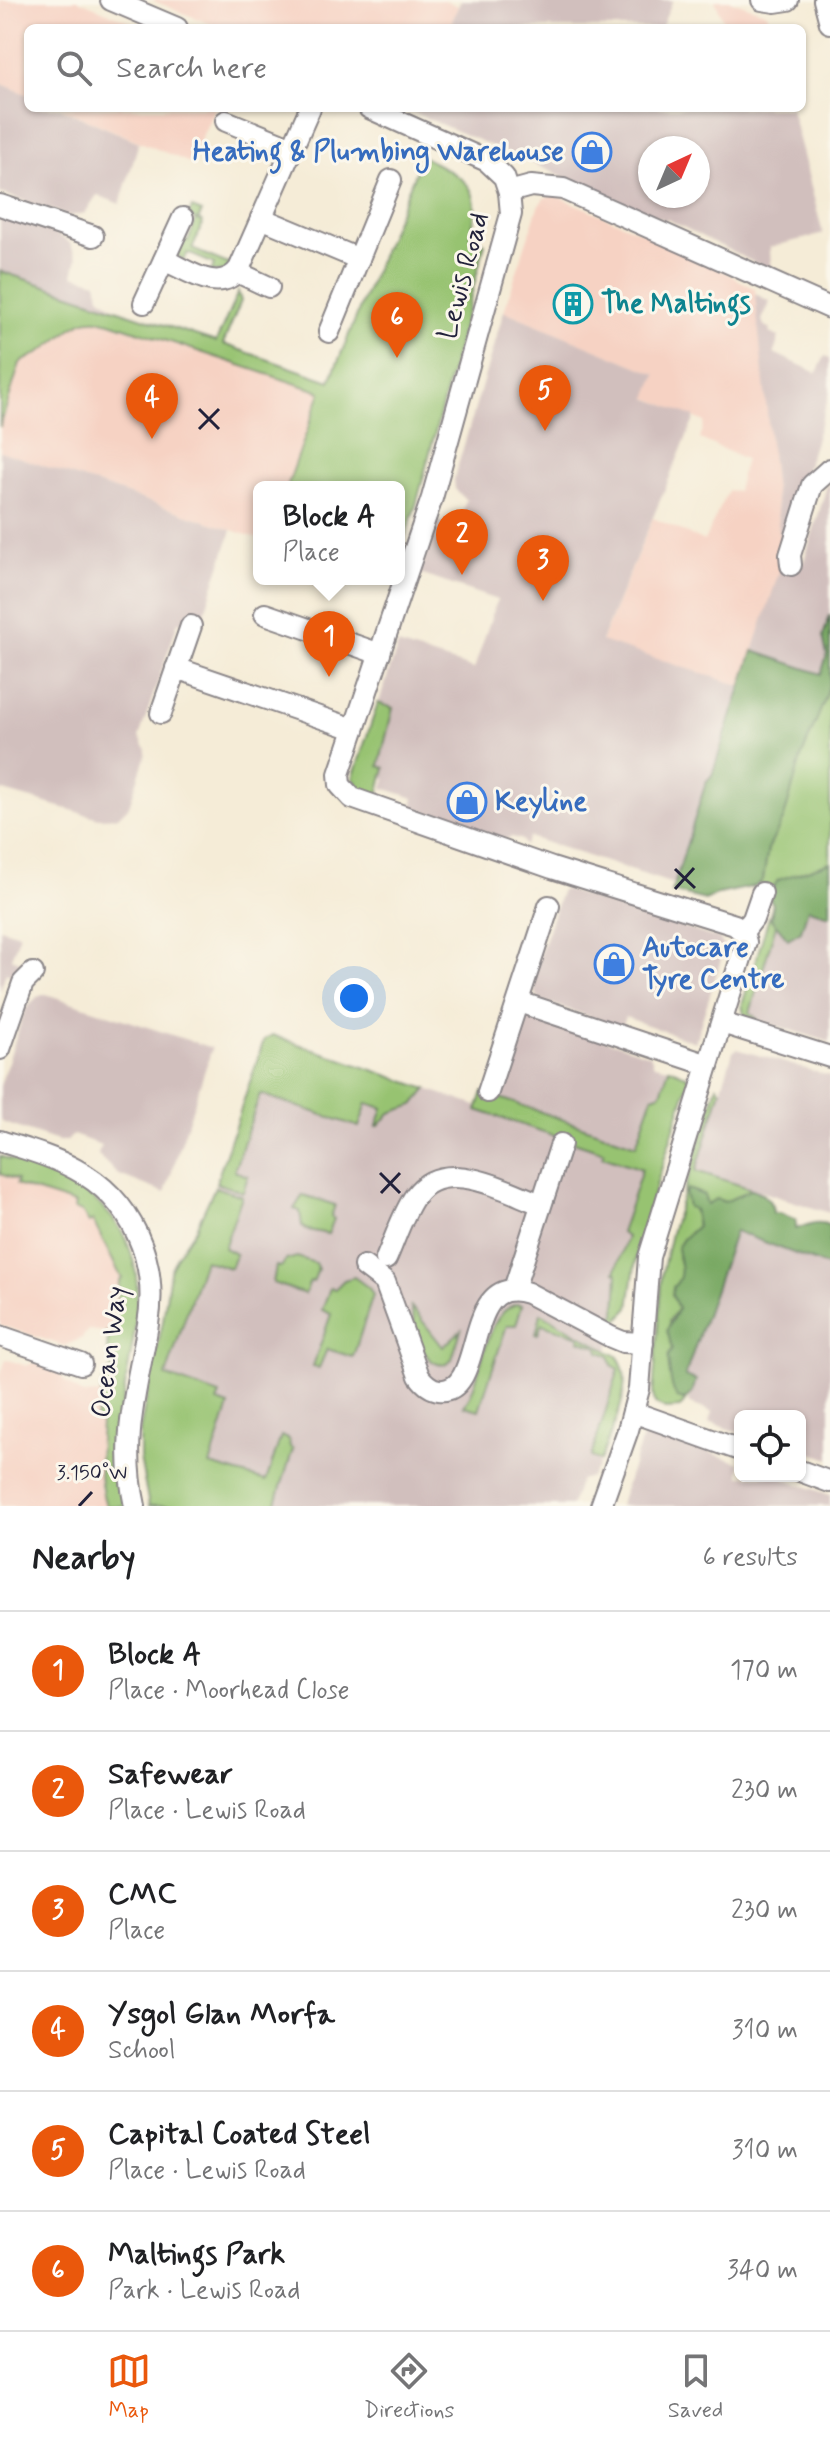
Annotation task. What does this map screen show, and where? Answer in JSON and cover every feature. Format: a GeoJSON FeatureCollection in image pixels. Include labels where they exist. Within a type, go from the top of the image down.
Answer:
{"type":"FeatureCollection","features":[{"type":"Feature","properties":{"kind":"street"},"geometry":{"type":"LineString","coordinates":[[111,0],[168,24]]}},
{"type":"Feature","properties":{"kind":"street"},"geometry":{"type":"LineString","coordinates":[[762,0],[788,0]]}},
{"type":"Feature","properties":{"kind":"street"},"geometry":{"type":"LineString","coordinates":[[824,0],[830,23]]}},
{"type":"Feature","properties":{"kind":"street"},"geometry":{"type":"LineString","coordinates":[[164,260],[210,281],[233,277],[308,112]]}},
{"type":"Feature","properties":{"kind":"street"},"geometry":{"type":"LineString","coordinates":[[378,112],[477,154],[504,177],[509,192],[531,186],[563,189],[830,308]]}},
{"type":"Feature","properties":{"kind":"street"},"geometry":{"type":"LineString","coordinates":[[226,121],[290,147]]}},
{"type":"Feature","properties":{"kind":"street"},"geometry":{"type":"LineString","coordinates":[[329,332],[391,180]]}},
{"type":"Feature","properties":{"kind":"street","name":"Lewis Road"},"geometry":{"type":"LineString","coordinates":[[405,578],[436,484],[483,307],[507,238],[511,214],[509,192]]}},
{"type":"Feature","properties":{"kind":"street"},"geometry":{"type":"LineString","coordinates":[[0,205],[93,236]]}},
{"type":"Feature","properties":{"kind":"street"},"geometry":{"type":"LineString","coordinates":[[144,303],[183,218]]}},
{"type":"Feature","properties":{"kind":"street"},"geometry":{"type":"LineString","coordinates":[[261,218],[359,259]]}},
{"type":"Feature","properties":{"kind":"street"},"geometry":{"type":"LineString","coordinates":[[237,272],[269,287]]}},
{"type":"Feature","properties":{"kind":"street"},"geometry":{"type":"LineString","coordinates":[[791,565],[790,555],[812,485],[830,469]]}},
{"type":"Feature","properties":{"kind":"street","name":"Lewis Road"},"geometry":{"type":"LineString","coordinates":[[403,585],[339,774],[340,785],[352,798],[583,878],[735,925],[743,932]]}},
{"type":"Feature","properties":{"kind":"street"},"geometry":{"type":"LineString","coordinates":[[265,614],[380,654]]}},
{"type":"Feature","properties":{"kind":"street"},"geometry":{"type":"LineString","coordinates":[[161,713],[191,626]]}},
{"type":"Feature","properties":{"kind":"street"},"geometry":{"type":"LineString","coordinates":[[176,668],[354,729]]}},
{"type":"Feature","properties":{"kind":"street"},"geometry":{"type":"LineString","coordinates":[[601,1506],[639,1389],[649,1257],[746,942],[743,932],[753,919],[762,893]]}},
{"type":"Feature","properties":{"kind":"street"},"geometry":{"type":"LineString","coordinates":[[488,1092],[549,906]]}},
{"type":"Feature","properties":{"kind":"street"},"geometry":{"type":"LineString","coordinates":[[0,1049],[23,983],[33,973]]}},
{"type":"Feature","properties":{"kind":"street"},"geometry":{"type":"LineString","coordinates":[[519,1002],[708,1065]]}},
{"type":"Feature","properties":{"kind":"street"},"geometry":{"type":"LineString","coordinates":[[722,1023],[830,1057]]}},
{"type":"Feature","properties":{"kind":"street","name":"Ocean Way"},"geometry":{"type":"LineString","coordinates":[[0,1141],[45,1155],[90,1177],[118,1203],[141,1242],[147,1263],[150,1306],[128,1431],[129,1471],[135,1506]]}},
{"type":"Feature","properties":{"kind":"street"},"geometry":{"type":"LineString","coordinates":[[514,1289],[559,1152]]}},
{"type":"Feature","properties":{"kind":"street"},"geometry":{"type":"LineString","coordinates":[[386,1259],[416,1195],[439,1178],[455,1176],[472,1180],[541,1204]]}},
{"type":"Feature","properties":{"kind":"street"},"geometry":{"type":"LineString","coordinates":[[364,1266],[385,1282],[419,1376],[436,1390],[450,1389],[460,1381],[486,1308],[497,1296],[514,1289],[528,1293],[611,1337],[623,1342],[643,1343]]}},
{"type":"Feature","properties":{"kind":"street"},"geometry":{"type":"LineString","coordinates":[[0,1336],[81,1364]]}},
{"type":"Feature","properties":{"kind":"street"},"geometry":{"type":"LineString","coordinates":[[633,1412],[734,1448]]}},
{"type":"Feature","properties":{"kind":"street"},"geometry":{"type":"LineString","coordinates":[[806,1473],[830,1482]]}},
{"type":"Feature","properties":{"kind":"shaded area"},"geometry":{"type":"Polygon","coordinates":[[[0,0],[78,0],[135,24],[24,24],[24,93],[0,83],[0,0]]]}},
{"type":"Feature","properties":{"kind":"shaded area"},"geometry":{"type":"Polygon","coordinates":[[[152,0],[444,0],[458,6],[451,24],[210,24],[152,0]]]}},
{"type":"Feature","properties":{"kind":"shaded area"},"geometry":{"type":"Polygon","coordinates":[[[461,0],[673,0],[663,24],[451,24],[461,0]]]}},
{"type":"Feature","properties":{"kind":"shaded area"},"geometry":{"type":"Polygon","coordinates":[[[715,0],[729,0],[767,13],[770,24],[724,24],[715,0]]]}},
{"type":"Feature","properties":{"kind":"shaded area"},"geometry":{"type":"Polygon","coordinates":[[[0,83],[24,93],[24,112],[68,112],[139,142],[120,204],[97,195],[85,213],[71,216],[0,193],[0,83]]]}},
{"type":"Feature","properties":{"kind":"shaded area"},"geometry":{"type":"Polygon","coordinates":[[[69,112],[213,112],[190,163],[69,112]]]}},
{"type":"Feature","properties":{"kind":"shaded area"},"geometry":{"type":"Polygon","coordinates":[[[412,112],[792,112],[823,234],[770,247],[771,271],[667,219],[665,220],[412,112]]]}},
{"type":"Feature","properties":{"kind":"shaded area","name":"The Maltings"},"geometry":{"type":"Polygon","coordinates":[[[554,195],[686,251],[755,289],[782,564],[742,686],[601,642],[653,518],[704,541],[728,491],[737,491],[745,459],[700,439],[705,422],[646,397],[656,374],[504,311],[538,207],[544,198],[554,195]]]}},
{"type":"Feature","properties":{"kind":"shaded area"},"geometry":{"type":"Polygon","coordinates":[[[0,214],[58,235],[70,243],[77,258],[73,275],[97,282],[100,296],[115,308],[0,271],[0,214]]]}},
{"type":"Feature","properties":{"kind":"shaded area"},"geometry":{"type":"Polygon","coordinates":[[[755,294],[770,301],[762,320],[764,326],[771,329],[769,333],[779,337],[774,353],[817,373],[825,356],[830,358],[830,392],[781,551],[755,294]]]}},
{"type":"Feature","properties":{"kind":"shaded area"},"geometry":{"type":"Polygon","coordinates":[[[504,311],[656,374],[647,398],[695,417],[601,641],[742,686],[681,884],[529,837],[525,846],[522,840],[512,837],[505,839],[412,806],[414,798],[383,788],[386,779],[381,777],[379,766],[393,708],[379,702],[398,645],[474,669],[497,600],[420,574],[438,521],[457,527],[466,500],[455,489],[454,479],[504,311]]]}},
{"type":"Feature","properties":{"kind":"shaded area"},"geometry":{"type":"Polygon","coordinates":[[[93,318],[321,392],[289,481],[253,481],[253,537],[0,451],[0,427],[20,363],[49,347],[78,323],[93,318]]]}},
{"type":"Feature","properties":{"kind":"shaded area"},"geometry":{"type":"Polygon","coordinates":[[[0,451],[232,530],[199,629],[178,622],[139,737],[146,754],[129,806],[118,817],[99,818],[0,790],[0,451]]]}},
{"type":"Feature","properties":{"kind":"shaded area"},"geometry":{"type":"Polygon","coordinates":[[[830,484],[830,645],[821,674],[753,651],[782,564],[803,565],[830,484]]]}},
{"type":"Feature","properties":{"kind":"shaded area"},"geometry":{"type":"Polygon","coordinates":[[[562,889],[719,939],[725,947],[695,1042],[625,1017],[621,1027],[543,1001],[535,994],[532,977],[562,889]]]}},
{"type":"Feature","properties":{"kind":"shaded area"},"geometry":{"type":"Polygon","coordinates":[[[786,892],[830,907],[830,1042],[758,1020],[749,1014],[786,892]]]}},
{"type":"Feature","properties":{"kind":"shaded area"},"geometry":{"type":"Polygon","coordinates":[[[0,928],[20,934],[11,958],[20,961],[15,976],[6,972],[0,991],[0,928]]]}},
{"type":"Feature","properties":{"kind":"shaded area"},"geometry":{"type":"Polygon","coordinates":[[[46,994],[212,1048],[165,1193],[117,1174],[98,1155],[101,1145],[73,1135],[67,1141],[58,1141],[4,1123],[0,1118],[0,1086],[25,1010],[37,997],[46,994]]]}},
{"type":"Feature","properties":{"kind":"shaded area"},"geometry":{"type":"Polygon","coordinates":[[[531,1018],[650,1055],[654,1065],[669,1068],[642,1169],[621,1232],[627,1237],[615,1272],[618,1273],[616,1313],[608,1351],[619,1358],[624,1370],[622,1399],[597,1468],[590,1477],[580,1480],[571,1506],[152,1506],[177,1256],[196,1228],[215,1187],[264,1040],[272,1035],[488,1110],[516,1027],[531,1018]]]}},
{"type":"Feature","properties":{"kind":"shaded area"},"geometry":{"type":"Polygon","coordinates":[[[737,1049],[830,1076],[830,1213],[696,1171],[733,1052],[737,1049]]]}},
{"type":"Feature","properties":{"kind":"shaded area"},"geometry":{"type":"Polygon","coordinates":[[[0,1156],[67,1182],[94,1200],[112,1218],[125,1238],[134,1263],[138,1293],[135,1335],[88,1330],[82,1338],[64,1346],[0,1325],[0,1156]]]}},
{"type":"Feature","properties":{"kind":"shaded area"},"geometry":{"type":"Polygon","coordinates":[[[735,1231],[830,1267],[830,1459],[806,1451],[806,1410],[734,1410],[734,1431],[709,1422],[712,1412],[688,1403],[696,1381],[685,1377],[735,1231]]]}},
{"type":"Feature","properties":{"kind":"shaded area"},"geometry":{"type":"Polygon","coordinates":[[[6,1359],[26,1366],[35,1362],[45,1363],[56,1368],[64,1381],[83,1395],[101,1394],[95,1420],[102,1421],[98,1454],[100,1489],[106,1506],[0,1506],[0,1376],[6,1359]]]}},
{"type":"Feature","properties":{"kind":"shaded area"},"geometry":{"type":"Polygon","coordinates":[[[654,1433],[734,1461],[734,1482],[793,1482],[830,1495],[830,1506],[619,1506],[642,1439],[654,1433]]]}},
{"type":"Feature","properties":{"kind":"green space"},"geometry":{"type":"Polygon","coordinates":[[[422,156],[459,177],[473,193],[475,204],[470,236],[485,243],[405,537],[405,481],[289,481],[321,392],[110,322],[83,322],[20,363],[0,427],[0,271],[216,342],[238,292],[241,301],[223,344],[330,381],[422,156]]]}},
{"type":"Feature","properties":{"kind":"green space"},"geometry":{"type":"Polygon","coordinates":[[[192,208],[202,212],[198,220],[203,222],[192,249],[228,264],[232,262],[224,272],[211,272],[214,264],[188,253],[184,260],[177,256],[179,238],[188,241],[196,220],[188,216],[192,208]]]}},
{"type":"Feature","properties":{"kind":"green space"},"geometry":{"type":"Polygon","coordinates":[[[830,615],[830,680],[826,697],[801,758],[784,818],[768,849],[763,880],[756,886],[705,900],[672,892],[706,782],[712,775],[753,651],[821,674],[827,655],[823,636],[830,615]]]}},
{"type":"Feature","properties":{"kind":"green space"},"geometry":{"type":"Polygon","coordinates":[[[753,651],[830,677],[830,907],[753,882],[753,651]]]}},
{"type":"Feature","properties":{"kind":"green space"},"geometry":{"type":"Polygon","coordinates":[[[378,703],[393,708],[379,766],[385,768],[378,795],[361,789],[353,778],[378,703]]]}},
{"type":"Feature","properties":{"kind":"green space"},"geometry":{"type":"Polygon","coordinates":[[[830,862],[830,915],[808,909],[801,931],[788,939],[771,919],[773,904],[768,896],[778,880],[830,862]]]}},
{"type":"Feature","properties":{"kind":"green space"},"geometry":{"type":"Polygon","coordinates":[[[773,904],[771,919],[776,925],[750,1013],[758,1020],[755,1022],[744,1015],[742,1005],[773,904]]]}},
{"type":"Feature","properties":{"kind":"green space"},"geometry":{"type":"Polygon","coordinates":[[[272,1035],[427,1089],[414,1105],[390,1113],[379,1126],[383,1108],[367,1103],[359,1127],[260,1094],[234,1171],[248,1176],[243,1192],[216,1183],[264,1040],[272,1035]]]}},
{"type":"Feature","properties":{"kind":"green space"},"geometry":{"type":"Polygon","coordinates":[[[669,1068],[686,1075],[689,1080],[638,1244],[629,1308],[616,1322],[606,1321],[596,1316],[616,1315],[618,1273],[615,1272],[627,1237],[621,1233],[642,1169],[603,1156],[604,1152],[477,1110],[483,1092],[636,1145],[653,1096],[661,1093],[669,1068]]]}},
{"type":"Feature","properties":{"kind":"green space"},"geometry":{"type":"Polygon","coordinates":[[[717,1086],[721,1090],[696,1171],[752,1189],[725,1203],[721,1200],[707,1205],[704,1195],[693,1209],[697,1226],[690,1232],[678,1257],[682,1270],[676,1304],[678,1308],[669,1321],[672,1349],[669,1367],[683,1400],[688,1397],[680,1408],[666,1409],[655,1404],[653,1394],[662,1273],[671,1233],[717,1086]]]}},
{"type":"Feature","properties":{"kind":"green space"},"geometry":{"type":"Polygon","coordinates":[[[0,1156],[54,1176],[84,1192],[111,1216],[127,1242],[135,1271],[137,1301],[119,1427],[119,1467],[124,1506],[106,1506],[100,1475],[101,1422],[95,1420],[101,1402],[101,1387],[113,1365],[107,1350],[108,1338],[105,1337],[106,1332],[114,1333],[119,1281],[122,1279],[93,1221],[89,1223],[82,1212],[74,1209],[75,1204],[19,1186],[17,1180],[0,1174],[0,1156]]]}},
{"type":"Feature","properties":{"kind":"green space"},"geometry":{"type":"Polygon","coordinates":[[[215,1187],[242,1196],[224,1248],[236,1254],[230,1268],[204,1260],[166,1376],[220,1395],[217,1402],[229,1406],[210,1465],[266,1481],[281,1436],[289,1440],[293,1449],[275,1506],[149,1506],[140,1459],[140,1429],[163,1321],[170,1271],[196,1228],[215,1187]]]}},
{"type":"Feature","properties":{"kind":"green space"},"geometry":{"type":"Polygon","coordinates":[[[688,1189],[704,1195],[707,1204],[716,1199],[725,1202],[752,1189],[767,1198],[773,1213],[796,1220],[796,1229],[817,1223],[830,1226],[830,1267],[735,1231],[685,1376],[696,1380],[692,1393],[684,1400],[677,1398],[672,1384],[668,1357],[672,1349],[667,1330],[678,1308],[672,1295],[681,1274],[677,1248],[697,1226],[694,1209],[688,1207],[685,1193],[688,1189]]]}},
{"type":"Feature","properties":{"kind":"green space"},"geometry":{"type":"Polygon","coordinates":[[[303,1195],[335,1205],[328,1234],[302,1226],[300,1211],[294,1209],[303,1195]]]}},
{"type":"Feature","properties":{"kind":"green space"},"geometry":{"type":"Polygon","coordinates":[[[297,1257],[315,1263],[318,1269],[305,1294],[273,1283],[276,1266],[281,1267],[286,1260],[297,1257]]]}},
{"type":"Feature","properties":{"kind":"green space"},"geometry":{"type":"Polygon","coordinates":[[[354,1277],[373,1295],[353,1357],[327,1349],[319,1368],[313,1366],[331,1314],[322,1310],[330,1288],[335,1289],[344,1280],[354,1277]]]}},
{"type":"Feature","properties":{"kind":"green space"},"geometry":{"type":"Polygon","coordinates":[[[517,1304],[522,1305],[516,1325],[507,1325],[479,1410],[464,1406],[497,1320],[517,1304]]]}},
{"type":"Feature","properties":{"kind":"green space"},"geometry":{"type":"Polygon","coordinates":[[[410,1305],[443,1347],[461,1330],[452,1359],[447,1364],[438,1364],[425,1353],[410,1305]]]}},
{"type":"Feature","properties":{"kind":"green space"},"geometry":{"type":"Polygon","coordinates":[[[541,1313],[617,1356],[623,1367],[625,1379],[620,1408],[600,1461],[591,1457],[619,1369],[612,1365],[609,1355],[579,1340],[580,1336],[542,1324],[536,1334],[541,1313]]]}},
{"type":"Feature","properties":{"kind":"place","name":"Heating & Plumbing Warehouse"},"geometry":{"type":"Point","coordinates":[592,152]}},
{"type":"Feature","properties":{"kind":"place","name":"The Maltings"},"geometry":{"type":"Point","coordinates":[573,304]}},
{"type":"Feature","properties":{"kind":"place","name":"Maltings Park"},"geometry":{"type":"Point","coordinates":[397,358]}},
{"type":"Feature","properties":{"kind":"place","name":"Capital Coated Steel"},"geometry":{"type":"Point","coordinates":[545,431]}},
{"type":"Feature","properties":{"kind":"place","name":"Ysgol Glan Morfa"},"geometry":{"type":"Point","coordinates":[152,439]}},
{"type":"Feature","properties":{"kind":"place","name":"Safewear"},"geometry":{"type":"Point","coordinates":[462,575]}},
{"type":"Feature","properties":{"kind":"place","name":"CMC"},"geometry":{"type":"Point","coordinates":[543,601]}},
{"type":"Feature","properties":{"kind":"place","name":"Block A"},"geometry":{"type":"Point","coordinates":[329,677]}},
{"type":"Feature","properties":{"kind":"place","name":"Keyline"},"geometry":{"type":"Point","coordinates":[467,802]}},
{"type":"Feature","properties":{"kind":"place","name":"Autocare Tyre Centre"},"geometry":{"type":"Point","coordinates":[614,964]}}]}
